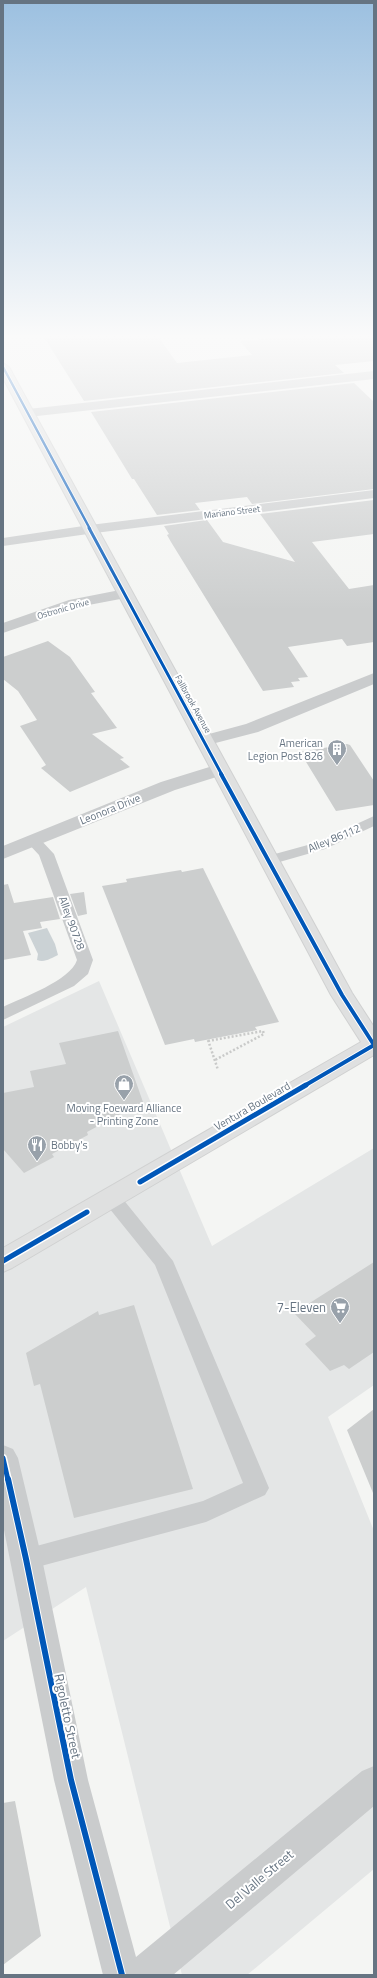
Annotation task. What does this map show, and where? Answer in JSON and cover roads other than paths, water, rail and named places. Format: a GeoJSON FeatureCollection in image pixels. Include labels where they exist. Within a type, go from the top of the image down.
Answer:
{"type":"FeatureCollection","features":[{"type":"Feature","properties":{"kind":"main road","name":"Fallbrook Avenue"},"geometry":{"type":"LineString","coordinates":[[35,426],[219,770],[342,995],[374,1045]]}},
{"type":"Feature","properties":{"kind":"main road","name":"Ventura Boulevard"},"geometry":{"type":"LineString","coordinates":[[3,1261],[374,1045]]}},
{"type":"Feature","properties":{"kind":"street","name":"Mariano Street"},"geometry":{"type":"LineString","coordinates":[[3,542],[374,494]]}},
{"type":"Feature","properties":{"kind":"street","name":"Ostronic Drive"},"geometry":{"type":"LineString","coordinates":[[3,628],[75,603],[125,594]]}},
{"type":"Feature","properties":{"kind":"street"},"geometry":{"type":"LineString","coordinates":[[204,741],[252,728],[374,678]]}},
{"type":"Feature","properties":{"kind":"street","name":"Leonora Drive"},"geometry":{"type":"LineString","coordinates":[[3,853],[168,786],[219,770]]}},
{"type":"Feature","properties":{"kind":"street","name":"Rigoletto Street"},"geometry":{"type":"LineString","coordinates":[[3,1458],[26,1559],[71,1780],[122,1975]]}},
{"type":"Feature","properties":{"kind":"street","name":"Del Valle Street"},"geometry":{"type":"LineString","coordinates":[[144,1975],[374,1783]]}},
{"type":"Feature","properties":{"kind":"lane","name":"Alley 86112"},"geometry":{"type":"LineString","coordinates":[[269,860],[320,846],[374,820]]}},
{"type":"Feature","properties":{"kind":"lane","name":"Alley 90728"},"geometry":{"type":"LineString","coordinates":[[3,1014],[68,982],[82,970],[85,960],[46,854],[33,840]]}},
{"type":"Feature","properties":{"kind":"lane"},"geometry":{"type":"LineString","coordinates":[[26,1559],[206,1511],[257,1488],[163,1261],[111,1198]]}},
{"type":"Feature","properties":{"kind":"place","name":"American Legion Post 826"},"geometry":{"type":"Point","coordinates":[337,766]}},
{"type":"Feature","properties":{"kind":"place","name":"Moving Foeward Alliance - Printing Zone"},"geometry":{"type":"Point","coordinates":[124,1101]}},
{"type":"Feature","properties":{"kind":"place","name":"Bobby's"},"geometry":{"type":"Point","coordinates":[37,1162]}},
{"type":"Feature","properties":{"kind":"place","name":"7-Eleven"},"geometry":{"type":"Point","coordinates":[340,1324]}}]}
